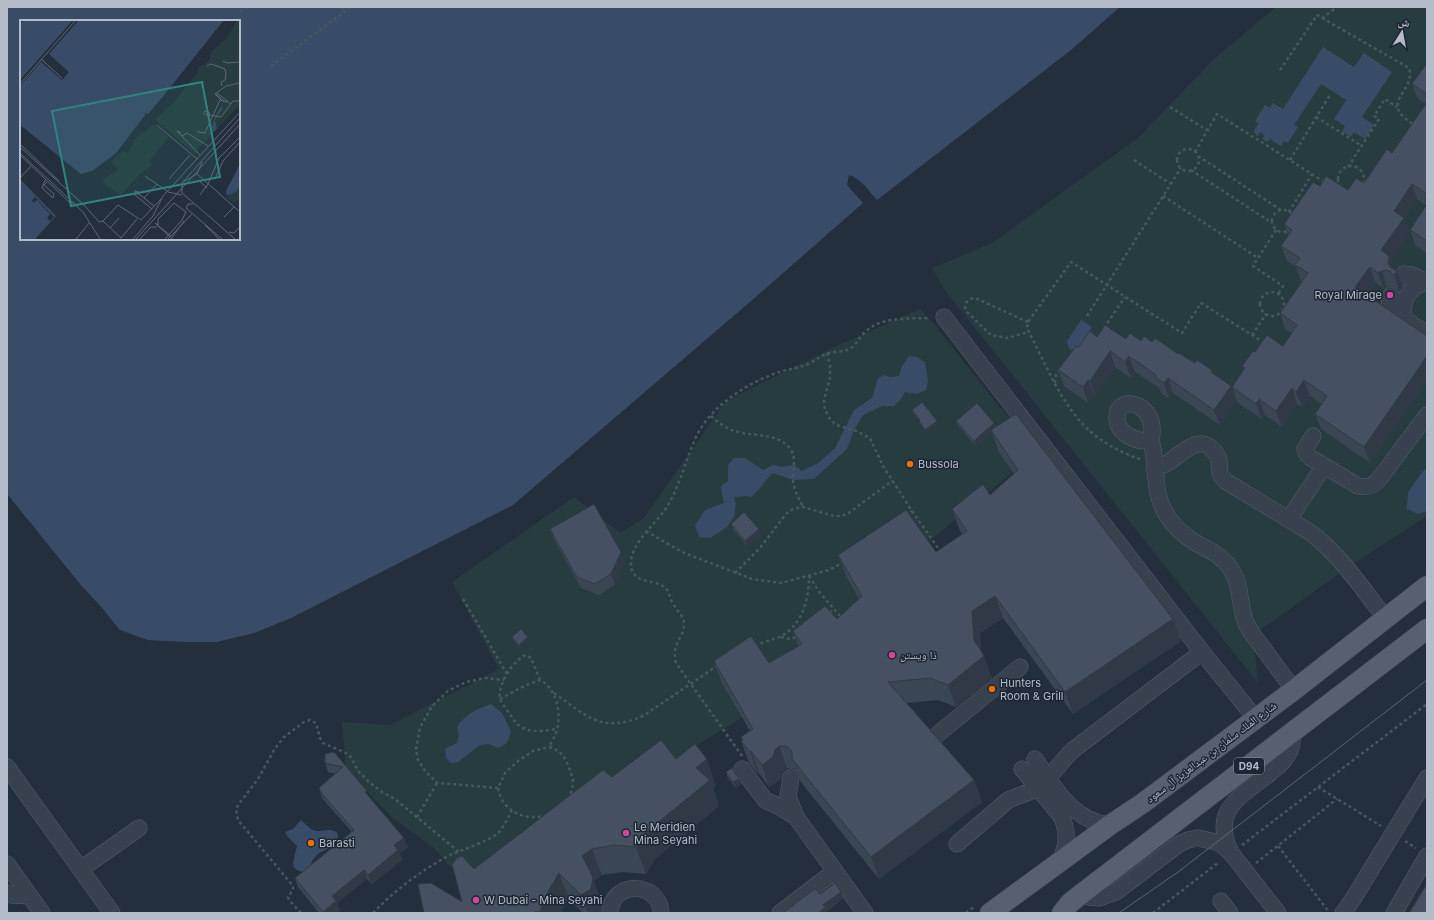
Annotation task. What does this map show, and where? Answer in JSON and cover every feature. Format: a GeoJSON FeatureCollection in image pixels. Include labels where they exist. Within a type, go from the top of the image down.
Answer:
{"type":"FeatureCollection","features":[{"type":"Feature","properties":{"kind":"main road","name":"شارع الملك سلمان بن عبدالعزيز آل سعود"},"geometry":{"type":"LineString","coordinates":[[990,913],[1110,825],[1143,803],[1256,719],[1427,586]]}},
{"type":"Feature","properties":{"kind":"main road","name":"D94"},"geometry":{"type":"LineString","coordinates":[[1071,903],[1427,629]]}},
{"type":"Feature","properties":{"kind":"street"},"geometry":{"type":"LineString","coordinates":[[1403,277],[1404,274],[1408,274],[1427,282]]}},
{"type":"Feature","properties":{"kind":"street"},"geometry":{"type":"LineString","coordinates":[[1405,320],[1403,306],[1408,293],[1413,288],[1427,282]]}},
{"type":"Feature","properties":{"kind":"street"},"geometry":{"type":"LineString","coordinates":[[1391,295],[1389,306],[1391,311],[1427,334]]}},
{"type":"Feature","properties":{"kind":"street"},"geometry":{"type":"LineString","coordinates":[[944,317],[1202,652],[1256,719]]}},
{"type":"Feature","properties":{"kind":"street"},"geometry":{"type":"LineString","coordinates":[[1313,436],[1306,449],[1307,454],[1358,486],[1370,486],[1376,483],[1427,415]]}},
{"type":"Feature","properties":{"kind":"street"},"geometry":{"type":"LineString","coordinates":[[1151,441],[1158,495],[1164,511],[1174,526],[1187,537],[1214,552],[1232,571],[1238,583],[1242,610],[1246,623],[1253,635],[1294,690]]}},
{"type":"Feature","properties":{"kind":"street"},"geometry":{"type":"LineString","coordinates":[[1154,466],[1166,464],[1194,445],[1201,444],[1208,446],[1214,450],[1218,456],[1221,477],[1311,533],[1339,558],[1386,618]]}},
{"type":"Feature","properties":{"kind":"street"},"geometry":{"type":"LineString","coordinates":[[1289,519],[1324,466]]}},
{"type":"Feature","properties":{"kind":"street"},"geometry":{"type":"LineString","coordinates":[[957,844],[1007,801],[1027,793],[1043,783],[1072,750],[1202,652]]}},
{"type":"Feature","properties":{"kind":"street"},"geometry":{"type":"LineString","coordinates":[[938,734],[1020,667]]}},
{"type":"Feature","properties":{"kind":"street"},"geometry":{"type":"LineString","coordinates":[[1231,853],[1224,836],[1226,815],[1237,799],[1279,766],[1287,756],[1292,745],[1293,732]]}},
{"type":"Feature","properties":{"kind":"street"},"geometry":{"type":"LineString","coordinates":[[1028,764],[1043,783],[1064,822],[1067,836],[1060,862]]}},
{"type":"Feature","properties":{"kind":"street"},"geometry":{"type":"LineString","coordinates":[[7,767],[112,913]]}},
{"type":"Feature","properties":{"kind":"street"},"geometry":{"type":"LineString","coordinates":[[742,769],[765,800],[796,817]]}},
{"type":"Feature","properties":{"kind":"street"},"geometry":{"type":"LineString","coordinates":[[791,777],[788,796],[796,817],[865,913]]}},
{"type":"Feature","properties":{"kind":"street"},"geometry":{"type":"LineString","coordinates":[[1343,913],[1427,778]]}},
{"type":"Feature","properties":{"kind":"street"},"geometry":{"type":"LineString","coordinates":[[1043,783],[1077,813],[1096,823],[1110,825]]}},
{"type":"Feature","properties":{"kind":"street"},"geometry":{"type":"LineString","coordinates":[[78,866],[134,825]]}},
{"type":"Feature","properties":{"kind":"street"},"geometry":{"type":"LineString","coordinates":[[1071,903],[1089,897],[1099,898],[1108,896],[1116,892],[1179,844],[1198,838],[1216,842],[1231,853],[1278,913]]}},
{"type":"Feature","properties":{"kind":"street"},"geometry":{"type":"LineString","coordinates":[[1394,913],[1424,853]]}},
{"type":"Feature","properties":{"kind":"street"},"geometry":{"type":"LineString","coordinates":[[7,864],[42,913]]}},
{"type":"Feature","properties":{"kind":"street"},"geometry":{"type":"LineString","coordinates":[[780,913],[835,871]]}},
{"type":"Feature","properties":{"kind":"street"},"geometry":{"type":"LineString","coordinates":[[610,913],[610,907],[616,897],[624,890],[636,888],[647,890],[656,897],[661,908],[661,913]]}},
{"type":"Feature","properties":{"kind":"street"},"geometry":{"type":"LineString","coordinates":[[7,893],[11,895],[30,896]]}},
{"type":"Feature","properties":{"kind":"path"},"geometry":{"type":"LineString","coordinates":[[240,12],[246,7]]}},
{"type":"Feature","properties":{"kind":"path"},"geometry":{"type":"LineString","coordinates":[[342,7],[345,11]]}},
{"type":"Feature","properties":{"kind":"path"},"geometry":{"type":"LineString","coordinates":[[271,66],[350,7]]}},
{"type":"Feature","properties":{"kind":"path"},"geometry":{"type":"LineString","coordinates":[[1322,18],[1337,7]]}},
{"type":"Feature","properties":{"kind":"path"},"geometry":{"type":"LineString","coordinates":[[1280,70],[1317,15],[1409,68],[1411,74],[1410,79],[1398,101],[1397,107]]}},
{"type":"Feature","properties":{"kind":"path"},"geometry":{"type":"LineString","coordinates":[[1290,160],[1330,95]]}},
{"type":"Feature","properties":{"kind":"path"},"geometry":{"type":"LineString","coordinates":[[1348,167],[1358,168],[1364,176],[1364,181],[1359,189],[1350,192],[1345,190],[1339,183],[1340,173],[1348,167],[1379,119],[1374,116],[1384,99],[1397,107],[1400,113],[1416,128]]}},
{"type":"Feature","properties":{"kind":"path"},"geometry":{"type":"LineString","coordinates":[[1170,107],[1207,130]]}},
{"type":"Feature","properties":{"kind":"path"},"geometry":{"type":"LineString","coordinates":[[1195,152],[1217,114],[1331,186]]}},
{"type":"Feature","properties":{"kind":"path"},"geometry":{"type":"LineString","coordinates":[[1316,117],[1362,146]]}},
{"type":"Feature","properties":{"kind":"path"},"geometry":{"type":"LineString","coordinates":[[1190,149],[1198,156],[1281,210],[1289,212],[1293,219],[1292,227],[1285,232],[1276,230],[1272,223],[1191,170],[1181,168],[1178,164],[1177,158],[1184,150],[1190,149]]}},
{"type":"Feature","properties":{"kind":"path"},"geometry":{"type":"LineString","coordinates":[[1191,170],[1196,167],[1198,156]]}},
{"type":"Feature","properties":{"kind":"path"},"geometry":{"type":"LineString","coordinates":[[1134,160],[1171,184]]}},
{"type":"Feature","properties":{"kind":"path"},"geometry":{"type":"LineString","coordinates":[[1087,316],[1181,168]]}},
{"type":"Feature","properties":{"kind":"path"},"geometry":{"type":"LineString","coordinates":[[1289,212],[1312,174]]}},
{"type":"Feature","properties":{"kind":"path"},"geometry":{"type":"LineString","coordinates":[[1343,194],[1345,190]]}},
{"type":"Feature","properties":{"kind":"path"},"geometry":{"type":"LineString","coordinates":[[1163,196],[1258,258]]}},
{"type":"Feature","properties":{"kind":"path"},"geometry":{"type":"LineString","coordinates":[[1272,223],[1274,215],[1281,210]]}},
{"type":"Feature","properties":{"kind":"path"},"geometry":{"type":"LineString","coordinates":[[1276,230],[1253,266],[1283,286],[1278,294]]}},
{"type":"Feature","properties":{"kind":"path"},"geometry":{"type":"LineString","coordinates":[[1154,466],[1117,450],[1096,435],[1079,420],[1055,383],[1029,332],[1027,327],[1028,322],[1071,262],[1182,333],[1201,303],[1265,344]]}},
{"type":"Feature","properties":{"kind":"path"},"geometry":{"type":"LineString","coordinates":[[1270,292],[1278,294],[1282,297],[1284,301],[1282,310],[1275,316],[1266,314],[1260,306],[1262,297],[1270,292]]}},
{"type":"Feature","properties":{"kind":"path"},"geometry":{"type":"LineString","coordinates":[[1100,333],[1125,297]]}},
{"type":"Feature","properties":{"kind":"path"},"geometry":{"type":"LineString","coordinates":[[1028,322],[975,298],[970,298],[964,306],[966,311],[991,335],[1007,338],[1029,332]]}},
{"type":"Feature","properties":{"kind":"path"},"geometry":{"type":"LineString","coordinates":[[1252,335],[1266,314]]}},
{"type":"Feature","properties":{"kind":"path"},"geometry":{"type":"LineString","coordinates":[[742,769],[739,765],[746,760],[676,663],[674,656],[676,643],[684,628],[682,616],[673,604],[665,587],[636,577],[632,571],[632,558],[641,538],[655,523],[669,503],[698,434],[711,416],[732,397],[757,381],[784,370],[808,364],[827,353],[849,350],[866,331],[875,324],[886,321],[944,317]]}},
{"type":"Feature","properties":{"kind":"path"},"geometry":{"type":"LineString","coordinates":[[827,353],[830,365],[830,378],[824,400],[825,410],[830,419],[836,425],[854,430],[870,438],[892,481],[942,554]]}},
{"type":"Feature","properties":{"kind":"path"},"geometry":{"type":"LineString","coordinates":[[1055,383],[1056,375],[1061,368]]}},
{"type":"Feature","properties":{"kind":"path"},"geometry":{"type":"LineString","coordinates":[[711,416],[718,422],[735,431],[775,438],[784,443],[791,450],[794,456],[794,489],[803,507]]}},
{"type":"Feature","properties":{"kind":"path"},"geometry":{"type":"LineString","coordinates":[[735,573],[760,548],[786,514],[794,509],[803,507],[834,516],[842,516],[850,512],[892,481]]}},
{"type":"Feature","properties":{"kind":"path"},"geometry":{"type":"LineString","coordinates":[[906,516],[912,512]]}},
{"type":"Feature","properties":{"kind":"path"},"geometry":{"type":"LineString","coordinates":[[646,531],[682,552],[752,580],[781,583],[829,570],[850,559]]}},
{"type":"Feature","properties":{"kind":"path"},"geometry":{"type":"LineString","coordinates":[[809,576],[820,593],[843,620]]}},
{"type":"Feature","properties":{"kind":"path"},"geometry":{"type":"LineString","coordinates":[[753,646],[780,636],[791,628],[800,617],[806,604],[809,590],[809,576]]}},
{"type":"Feature","properties":{"kind":"path"},"geometry":{"type":"LineString","coordinates":[[463,599],[507,674]]}},
{"type":"Feature","properties":{"kind":"path"},"geometry":{"type":"LineString","coordinates":[[827,617],[833,609]]}},
{"type":"Feature","properties":{"kind":"path"},"geometry":{"type":"LineString","coordinates":[[780,636],[790,639],[800,636]]}},
{"type":"Feature","properties":{"kind":"path"},"geometry":{"type":"LineString","coordinates":[[557,729],[537,731],[527,730],[521,727],[516,724],[500,699],[500,693],[507,674],[522,657],[526,655],[531,658],[540,680],[546,683],[554,693],[592,720],[618,724],[643,716],[723,662]]}},
{"type":"Feature","properties":{"kind":"path"},"geometry":{"type":"LineString","coordinates":[[498,788],[437,783],[426,772],[418,760],[416,749],[420,728],[432,706],[448,691],[466,682],[485,678],[504,680]]}},
{"type":"Feature","properties":{"kind":"path"},"geometry":{"type":"LineString","coordinates":[[500,699],[524,686],[540,680]]}},
{"type":"Feature","properties":{"kind":"path"},"geometry":{"type":"LineString","coordinates":[[549,747],[557,729],[558,713],[554,693]]}},
{"type":"Feature","properties":{"kind":"path"},"geometry":{"type":"LineString","coordinates":[[1153,913],[1427,704]]}},
{"type":"Feature","properties":{"kind":"path"},"geometry":{"type":"LineString","coordinates":[[302,913],[289,900],[288,897],[293,890],[293,886],[238,820],[236,815],[238,805],[258,779],[274,750],[284,737],[304,722],[313,721],[316,723],[320,738],[323,742],[351,757],[358,770],[369,782],[382,792],[395,799],[459,852]]}},
{"type":"Feature","properties":{"kind":"path"},"geometry":{"type":"LineString","coordinates":[[549,747],[557,750],[564,757],[572,774],[573,783],[568,798],[558,811],[543,817],[526,817],[512,810],[502,800],[498,788],[505,773],[518,761],[533,751],[549,747]]}},
{"type":"Feature","properties":{"kind":"path"},"geometry":{"type":"LineString","coordinates":[[417,817],[437,783]]}},
{"type":"Feature","properties":{"kind":"path"},"geometry":{"type":"LineString","coordinates":[[1318,787],[1424,853]]}},
{"type":"Feature","properties":{"kind":"path"},"geometry":{"type":"LineString","coordinates":[[1246,872],[1337,799]]}},
{"type":"Feature","properties":{"kind":"path"},"geometry":{"type":"LineString","coordinates":[[373,913],[419,874],[459,852],[496,835],[504,825],[512,810]]}},
{"type":"Feature","properties":{"kind":"path"},"geometry":{"type":"LineString","coordinates":[[1278,846],[1330,913]]}},
{"type":"Feature","properties":{"kind":"green space"},"geometry":{"type":"Polygon","coordinates":[[[1276,7],[1427,7],[1427,516],[1347,568],[1253,635],[1258,683],[944,289],[932,268],[992,243],[1138,138],[1213,60],[1276,7]]]}},
{"type":"Feature","properties":{"kind":"green space"},"geometry":{"type":"Polygon","coordinates":[[[920,309],[934,324],[1036,453],[815,636],[774,698],[694,747],[483,904],[434,848],[390,816],[346,769],[342,722],[390,725],[499,669],[452,582],[574,497],[620,533],[643,519],[726,401],[834,347],[920,309]]]}},
{"type":"Feature","properties":{"kind":"water"},"geometry":{"type":"Polygon","coordinates":[[[7,7],[1120,7],[1071,50],[877,200],[861,182],[849,175],[847,185],[863,203],[513,505],[291,618],[254,633],[217,642],[148,640],[120,630],[79,583],[7,494],[7,7]]]}},
{"type":"Feature","properties":{"kind":"water"},"geometry":{"type":"Polygon","coordinates":[[[1323,47],[1354,67],[1364,53],[1392,72],[1362,117],[1374,125],[1365,139],[1354,132],[1351,137],[1342,132],[1345,126],[1334,119],[1346,100],[1321,84],[1294,125],[1298,127],[1288,143],[1284,141],[1281,146],[1270,139],[1268,142],[1262,139],[1265,135],[1260,132],[1258,136],[1253,132],[1258,124],[1255,121],[1265,105],[1270,108],[1273,103],[1283,109],[1323,47]]]}},
{"type":"Feature","properties":{"kind":"water"},"geometry":{"type":"Polygon","coordinates":[[[1081,320],[1092,327],[1078,349],[1071,350],[1067,341],[1081,320]]]}},
{"type":"Feature","properties":{"kind":"water"},"geometry":{"type":"Polygon","coordinates":[[[909,356],[917,357],[925,362],[928,381],[926,390],[917,394],[905,392],[894,406],[882,406],[863,415],[854,430],[847,449],[814,479],[793,480],[773,473],[751,497],[734,497],[736,504],[734,517],[727,527],[710,538],[699,537],[695,525],[705,510],[724,503],[721,486],[728,481],[728,465],[734,458],[745,458],[763,470],[773,465],[782,467],[794,465],[802,471],[818,463],[835,448],[854,410],[872,398],[878,378],[885,375],[890,377],[899,376],[902,366],[909,356]]]}},
{"type":"Feature","properties":{"kind":"water"},"geometry":{"type":"Polygon","coordinates":[[[1427,469],[1427,511],[1418,514],[1407,509],[1408,492],[1423,471],[1427,469]]]}},
{"type":"Feature","properties":{"kind":"water"},"geometry":{"type":"Polygon","coordinates":[[[491,704],[502,713],[511,731],[507,743],[499,748],[488,744],[480,745],[458,762],[451,763],[446,758],[445,749],[457,743],[459,735],[457,727],[460,722],[472,712],[491,704]]]}},
{"type":"Feature","properties":{"kind":"water"},"geometry":{"type":"Polygon","coordinates":[[[301,820],[310,828],[317,831],[329,830],[337,832],[338,838],[335,845],[316,856],[308,871],[304,872],[294,868],[293,863],[297,846],[285,832],[293,829],[301,820]]]}},
{"type":"Feature","properties":{"kind":"pier"},"geometry":{"type":"Polygon","coordinates":[[[7,494],[79,583],[104,610],[121,633],[77,584],[7,498],[7,494]]]}},
{"type":"Feature","properties":{"kind":"building"},"geometry":{"type":"Polygon","coordinates":[[[1427,63],[1427,94],[1412,84],[1427,63]]]}},
{"type":"Feature","properties":{"kind":"building"},"geometry":{"type":"Polygon","coordinates":[[[1427,102],[1427,194],[1412,184],[1394,211],[1404,218],[1381,250],[1389,256],[1388,263],[1390,267],[1397,271],[1394,275],[1387,270],[1378,273],[1370,267],[1355,287],[1427,336],[1427,356],[1364,447],[1315,414],[1327,396],[1304,380],[1296,392],[1292,388],[1276,411],[1259,399],[1256,404],[1232,387],[1245,368],[1242,366],[1253,351],[1255,352],[1267,335],[1283,346],[1297,325],[1280,313],[1308,273],[1295,265],[1300,258],[1281,246],[1292,230],[1284,224],[1313,182],[1320,186],[1326,176],[1348,190],[1356,178],[1364,183],[1387,149],[1392,153],[1427,102]]]}},
{"type":"Feature","properties":{"kind":"building"},"geometry":{"type":"Polygon","coordinates":[[[1427,204],[1427,241],[1410,230],[1427,204]]]}},
{"type":"Feature","properties":{"kind":"building"},"geometry":{"type":"Polygon","coordinates":[[[1105,325],[1126,339],[1130,333],[1141,341],[1144,336],[1152,342],[1155,338],[1178,354],[1179,353],[1195,363],[1197,360],[1231,386],[1214,410],[1168,378],[1164,383],[1155,377],[1156,375],[1129,356],[1125,362],[1110,351],[1090,381],[1088,380],[1083,387],[1058,370],[1076,346],[1078,348],[1090,331],[1097,337],[1105,325]]]}},
{"type":"Feature","properties":{"kind":"building"},"geometry":{"type":"Polygon","coordinates":[[[922,402],[937,421],[925,430],[919,421],[920,420],[912,410],[922,402]]]}},
{"type":"Feature","properties":{"kind":"building"},"geometry":{"type":"Polygon","coordinates":[[[977,403],[994,423],[974,441],[956,421],[977,403]]]}},
{"type":"Feature","properties":{"kind":"building","name":"ذا ويستن"},"geometry":{"type":"Polygon","coordinates":[[[1016,414],[1173,619],[1065,692],[995,596],[972,611],[974,640],[984,656],[948,685],[930,678],[888,682],[974,780],[871,857],[792,759],[792,752],[789,748],[779,746],[775,750],[773,757],[762,765],[741,741],[743,740],[741,737],[753,729],[714,661],[751,636],[769,663],[802,644],[793,631],[825,606],[837,619],[862,596],[838,555],[906,510],[936,552],[967,531],[952,509],[983,484],[990,495],[1018,470],[991,430],[1016,414]]]}},
{"type":"Feature","properties":{"kind":"building"},"geometry":{"type":"Polygon","coordinates":[[[594,504],[621,552],[611,574],[595,584],[577,577],[550,529],[594,504]]]}},
{"type":"Feature","properties":{"kind":"building"},"geometry":{"type":"Polygon","coordinates":[[[744,512],[759,529],[745,541],[731,524],[744,512]]]}},
{"type":"Feature","properties":{"kind":"building"},"geometry":{"type":"Polygon","coordinates":[[[521,629],[528,637],[519,645],[512,637],[521,629]]]}},
{"type":"Feature","properties":{"kind":"building"},"geometry":{"type":"Polygon","coordinates":[[[661,740],[676,759],[695,744],[707,759],[696,768],[710,780],[645,833],[636,847],[614,845],[592,849],[582,856],[593,877],[591,889],[581,895],[559,873],[546,895],[540,911],[532,913],[424,913],[418,884],[431,883],[462,902],[452,864],[457,858],[462,856],[474,869],[603,770],[612,777],[661,740]]]}},
{"type":"Feature","properties":{"kind":"building"},"geometry":{"type":"Polygon","coordinates":[[[334,752],[367,791],[365,792],[404,838],[394,845],[398,850],[368,875],[364,870],[332,896],[336,901],[323,912],[295,878],[354,830],[323,795],[319,788],[343,767],[325,763],[325,754],[334,752]]]}},
{"type":"Feature","properties":{"kind":"building"},"geometry":{"type":"Polygon","coordinates":[[[732,768],[739,779],[733,782],[726,772],[732,768]]]}},
{"type":"Feature","properties":{"kind":"building"},"geometry":{"type":"Polygon","coordinates":[[[835,883],[841,892],[823,905],[826,907],[818,913],[783,913],[813,890],[816,889],[820,894],[835,883]]]}},
{"type":"Feature","properties":{"kind":"building"},"geometry":{"type":"Polygon","coordinates":[[[1427,884],[1427,913],[1409,913],[1427,884]]]}},
{"type":"Feature","properties":{"kind":"tram line"},"geometry":{"type":"LineString","coordinates":[[1119,913],[1178,872],[1427,680]]}},
{"type":"Feature","properties":{"kind":"place","name":"Royal Mirage"},"geometry":{"type":"Point","coordinates":[1390,295]}},
{"type":"Feature","properties":{"kind":"place","name":"Bussola"},"geometry":{"type":"Point","coordinates":[910,464]}},
{"type":"Feature","properties":{"kind":"place","name":"ذا ويستن"},"geometry":{"type":"Point","coordinates":[892,655]}},
{"type":"Feature","properties":{"kind":"place","name":"Hunters Room & Grill"},"geometry":{"type":"Point","coordinates":[992,689]}},
{"type":"Feature","properties":{"kind":"place","name":"Le Meridien Mina Seyahi"},"geometry":{"type":"Point","coordinates":[626,833]}},
{"type":"Feature","properties":{"kind":"place","name":"Barasti"},"geometry":{"type":"Point","coordinates":[311,843]}},
{"type":"Feature","properties":{"kind":"place","name":"W Dubai - Mina Seyahi"},"geometry":{"type":"Point","coordinates":[476,900]}}]}
